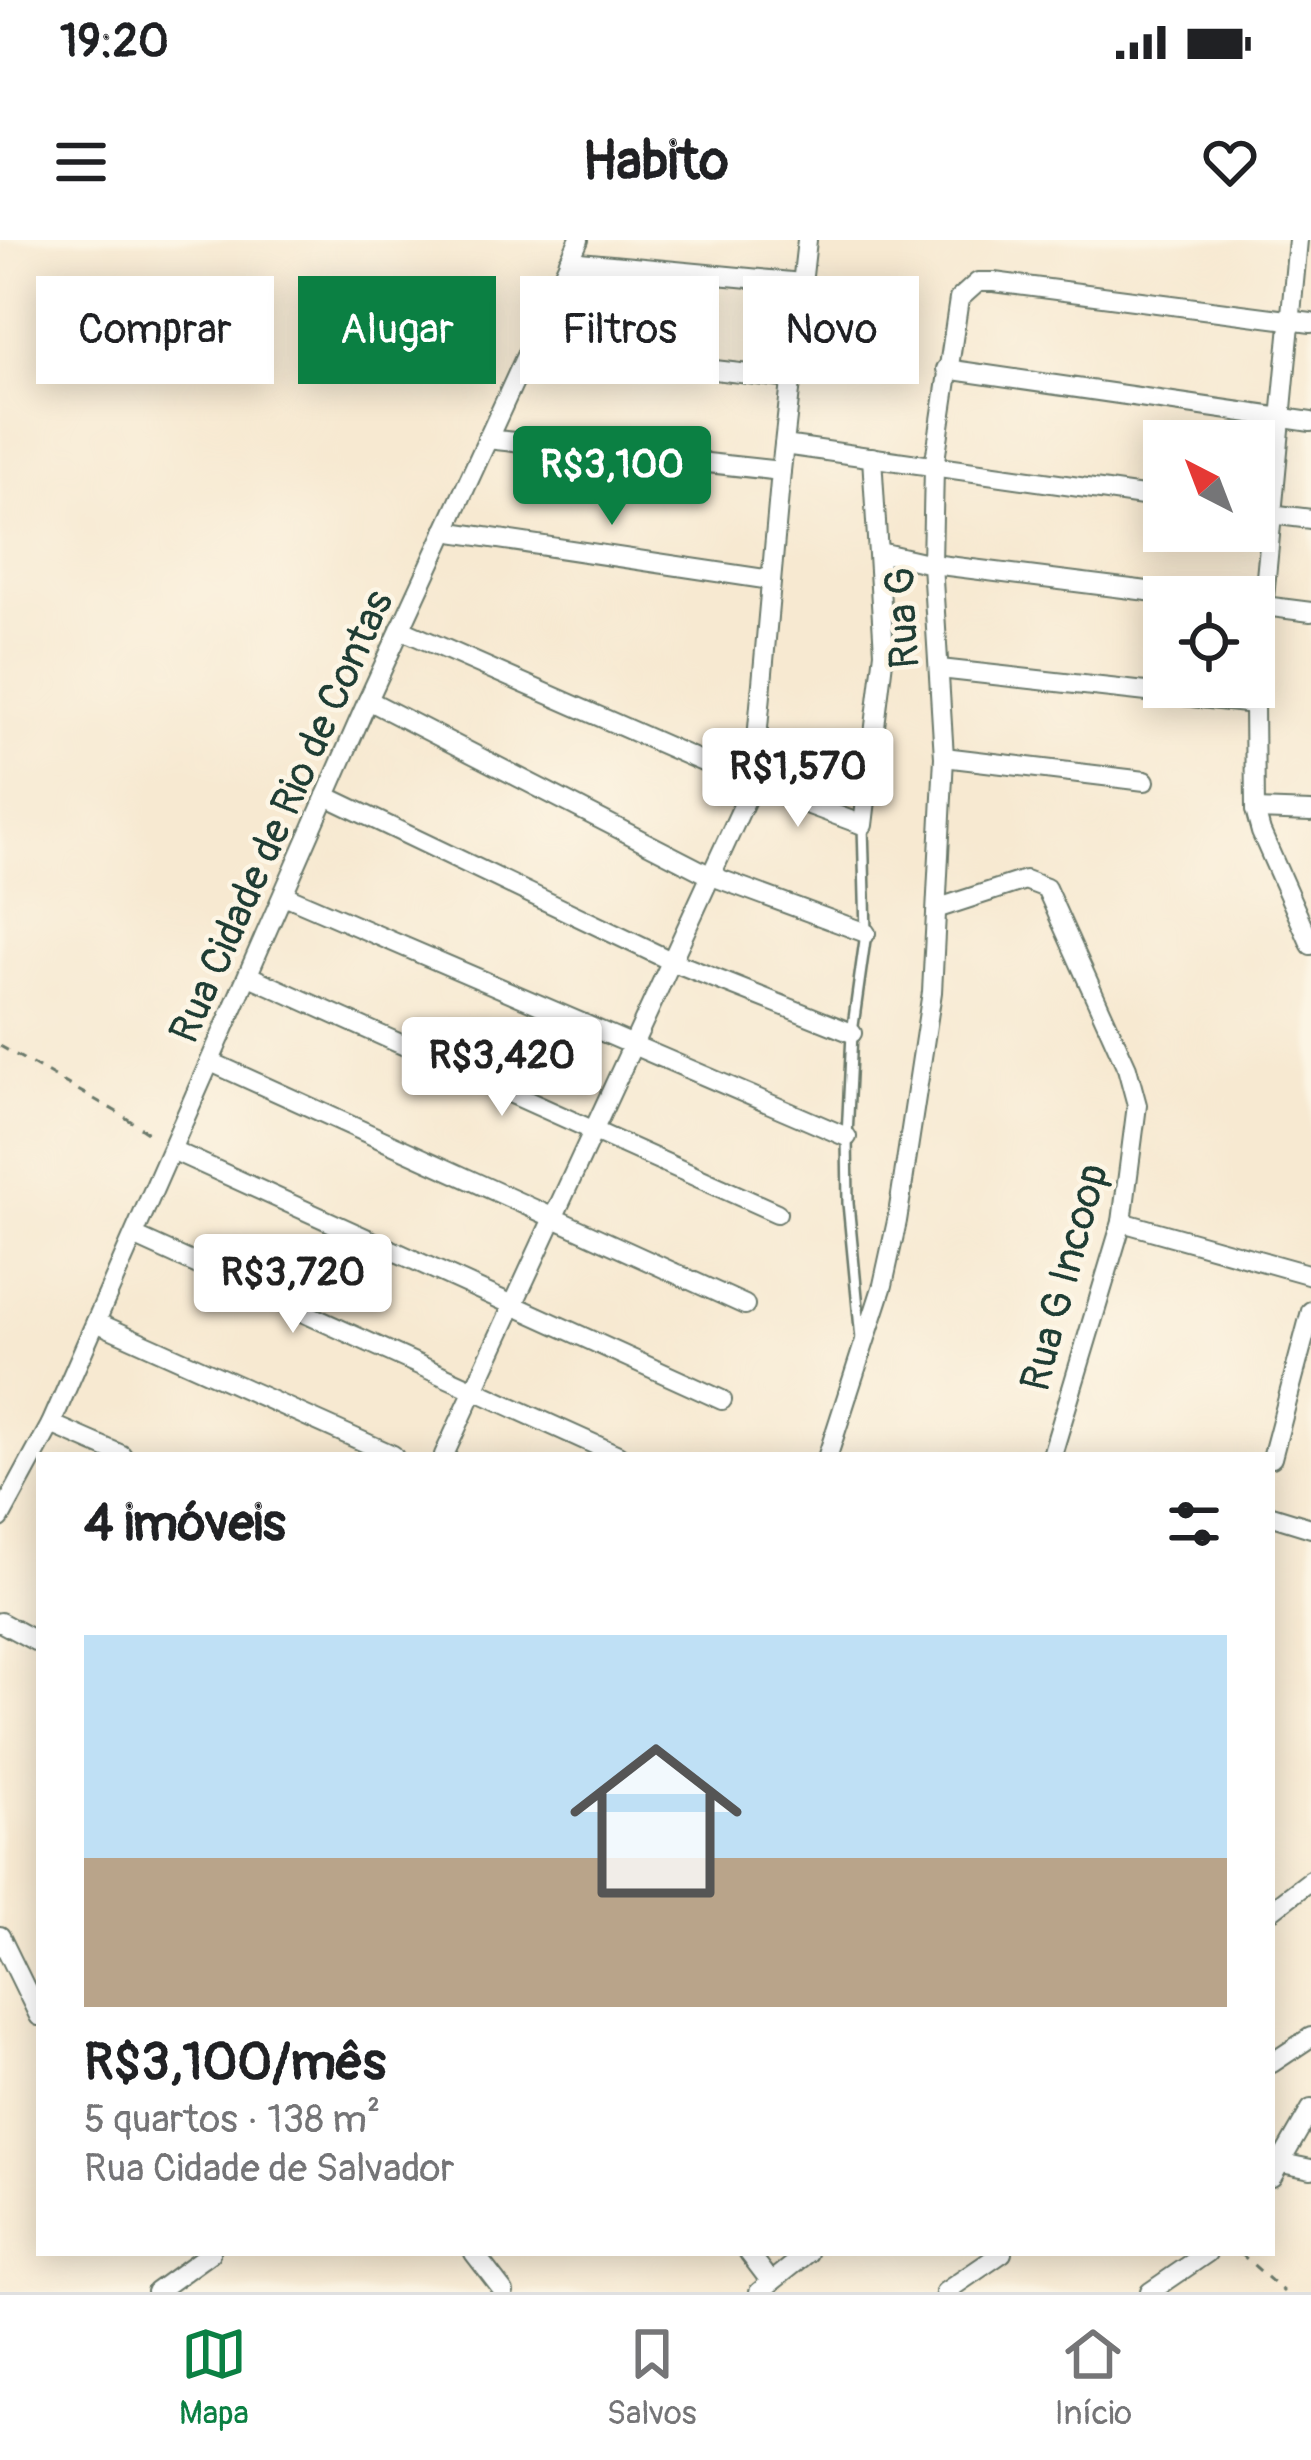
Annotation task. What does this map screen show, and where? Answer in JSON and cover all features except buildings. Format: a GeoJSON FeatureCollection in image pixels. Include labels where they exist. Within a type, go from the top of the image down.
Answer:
{"type":"FeatureCollection","features":[{"type":"Feature","properties":{"kind":"street","name":"Rua Cidade de Rio de Contas"},"geometry":{"type":"LineString","coordinates":[[562,276],[579,240]]}},
{"type":"Feature","properties":{"kind":"street"},"geometry":{"type":"LineString","coordinates":[[803,276],[807,240]]}},
{"type":"Feature","properties":{"kind":"street"},"geometry":{"type":"LineString","coordinates":[[1275,454],[1302,322],[1298,240]]}},
{"type":"Feature","properties":{"kind":"street"},"geometry":{"type":"LineString","coordinates":[[569,261],[743,277]]}},
{"type":"Feature","properties":{"kind":"street","name":"Rua G"},"geometry":{"type":"LineString","coordinates":[[829,1452],[883,1285],[932,992],[944,757],[932,564],[934,467],[959,299],[978,282],[1302,322]]}},
{"type":"Feature","properties":{"kind":"street","name":"Rua Cidade de Rio de Contas"},"geometry":{"type":"LineString","coordinates":[[0,1518],[51,1424],[368,700],[520,368]]}},
{"type":"Feature","properties":{"kind":"street"},"geometry":{"type":"LineString","coordinates":[[946,369],[1311,422]]}},
{"type":"Feature","properties":{"kind":"street"},"geometry":{"type":"LineString","coordinates":[[445,1452],[753,784],[791,384]]}},
{"type":"Feature","properties":{"kind":"street"},"geometry":{"type":"LineString","coordinates":[[488,439],[781,471]]}},
{"type":"Feature","properties":{"kind":"street"},"geometry":{"type":"LineString","coordinates":[[784,445],[1143,496]]}},
{"type":"Feature","properties":{"kind":"street","name":"Rua G"},"geometry":{"type":"LineString","coordinates":[[862,825],[884,652],[872,458]]}},
{"type":"Feature","properties":{"kind":"street"},"geometry":{"type":"LineString","coordinates":[[1275,514],[1311,519]]}},
{"type":"Feature","properties":{"kind":"street"},"geometry":{"type":"LineString","coordinates":[[446,531],[771,580]]}},
{"type":"Feature","properties":{"kind":"street"},"geometry":{"type":"LineString","coordinates":[[879,552],[932,564],[1143,590]]}},
{"type":"Feature","properties":{"kind":"street"},"geometry":{"type":"LineString","coordinates":[[1275,607],[1311,612]]}},
{"type":"Feature","properties":{"kind":"street"},"geometry":{"type":"LineString","coordinates":[[400,629],[753,784],[862,825]]}},
{"type":"Feature","properties":{"kind":"street"},"geometry":{"type":"LineString","coordinates":[[940,669],[1143,692]]}},
{"type":"Feature","properties":{"kind":"street"},"geometry":{"type":"LineString","coordinates":[[368,700],[709,874],[866,933]]}},
{"type":"Feature","properties":{"kind":"street"},"geometry":{"type":"LineString","coordinates":[[1254,708],[1256,810],[1261,832],[1311,945]]}},
{"type":"Feature","properties":{"kind":"street"},"geometry":{"type":"LineString","coordinates":[[944,757],[1145,781]]}},
{"type":"Feature","properties":{"kind":"street"},"geometry":{"type":"LineString","coordinates":[[326,796],[670,961],[852,1033]]}},
{"type":"Feature","properties":{"kind":"street"},"geometry":{"type":"LineString","coordinates":[[1256,810],[1311,812]]}},
{"type":"Feature","properties":{"kind":"street","name":"Rua G Incoop"},"geometry":{"type":"LineString","coordinates":[[939,908],[1025,880],[1046,888],[1127,1068],[1137,1105],[1122,1222],[1053,1452]]}},
{"type":"Feature","properties":{"kind":"street"},"geometry":{"type":"LineString","coordinates":[[284,895],[848,1138]]}},
{"type":"Feature","properties":{"kind":"street"},"geometry":{"type":"LineString","coordinates":[[250,976],[777,1213]]}},
{"type":"Feature","properties":{"kind":"street"},"geometry":{"type":"LineString","coordinates":[[211,1062],[746,1305]]}},
{"type":"Feature","properties":{"kind":"street"},"geometry":{"type":"LineString","coordinates":[[172,1150],[722,1400]]}},
{"type":"Feature","properties":{"kind":"street"},"geometry":{"type":"LineString","coordinates":[[1122,1222],[1311,1275]]}},
{"type":"Feature","properties":{"kind":"street"},"geometry":{"type":"LineString","coordinates":[[134,1236],[612,1452]]}},
{"type":"Feature","properties":{"kind":"street"},"geometry":{"type":"LineString","coordinates":[[1274,1452],[1311,1311]]}},
{"type":"Feature","properties":{"kind":"street"},"geometry":{"type":"LineString","coordinates":[[96,1322],[386,1452]]}},
{"type":"Feature","properties":{"kind":"street"},"geometry":{"type":"LineString","coordinates":[[51,1424],[115,1452]]}},
{"type":"Feature","properties":{"kind":"street"},"geometry":{"type":"LineString","coordinates":[[1275,1517],[1311,1528]]}},
{"type":"Feature","properties":{"kind":"street"},"geometry":{"type":"LineString","coordinates":[[0,1622],[36,1641]]}},
{"type":"Feature","properties":{"kind":"street"},"geometry":{"type":"LineString","coordinates":[[1275,1908],[1311,1880]]}},
{"type":"Feature","properties":{"kind":"street"},"geometry":{"type":"LineString","coordinates":[[0,1936],[36,2010]]}},
{"type":"Feature","properties":{"kind":"street"},"geometry":{"type":"LineString","coordinates":[[1275,2060],[1311,2037]]}},
{"type":"Feature","properties":{"kind":"street"},"geometry":{"type":"LineString","coordinates":[[1311,2109],[1276,2167],[1311,2169]]}},
{"type":"Feature","properties":{"kind":"street"},"geometry":{"type":"LineString","coordinates":[[156,2292],[207,2256]]}},
{"type":"Feature","properties":{"kind":"street"},"geometry":{"type":"LineString","coordinates":[[476,2256],[504,2292]]}},
{"type":"Feature","properties":{"kind":"street"},"geometry":{"type":"LineString","coordinates":[[750,2256],[765,2287],[804,2256]]}},
{"type":"Feature","properties":{"kind":"street"},"geometry":{"type":"LineString","coordinates":[[945,2292],[998,2256]]}},
{"type":"Feature","properties":{"kind":"street"},"geometry":{"type":"LineString","coordinates":[[1150,2292],[1203,2256]]}},
{"type":"Feature","properties":{"kind":"lane"},"geometry":{"type":"LineString","coordinates":[[862,825],[866,933],[852,1033],[848,1138],[848,1203],[862,1344]]}},
{"type":"Feature","properties":{"kind":"path"},"geometry":{"type":"LineString","coordinates":[[0,1046],[117,1112],[172,1150]]}},
{"type":"Feature","properties":{"kind":"path"},"geometry":{"type":"LineString","coordinates":[[1243,2256],[1284,2292]]}}]}
